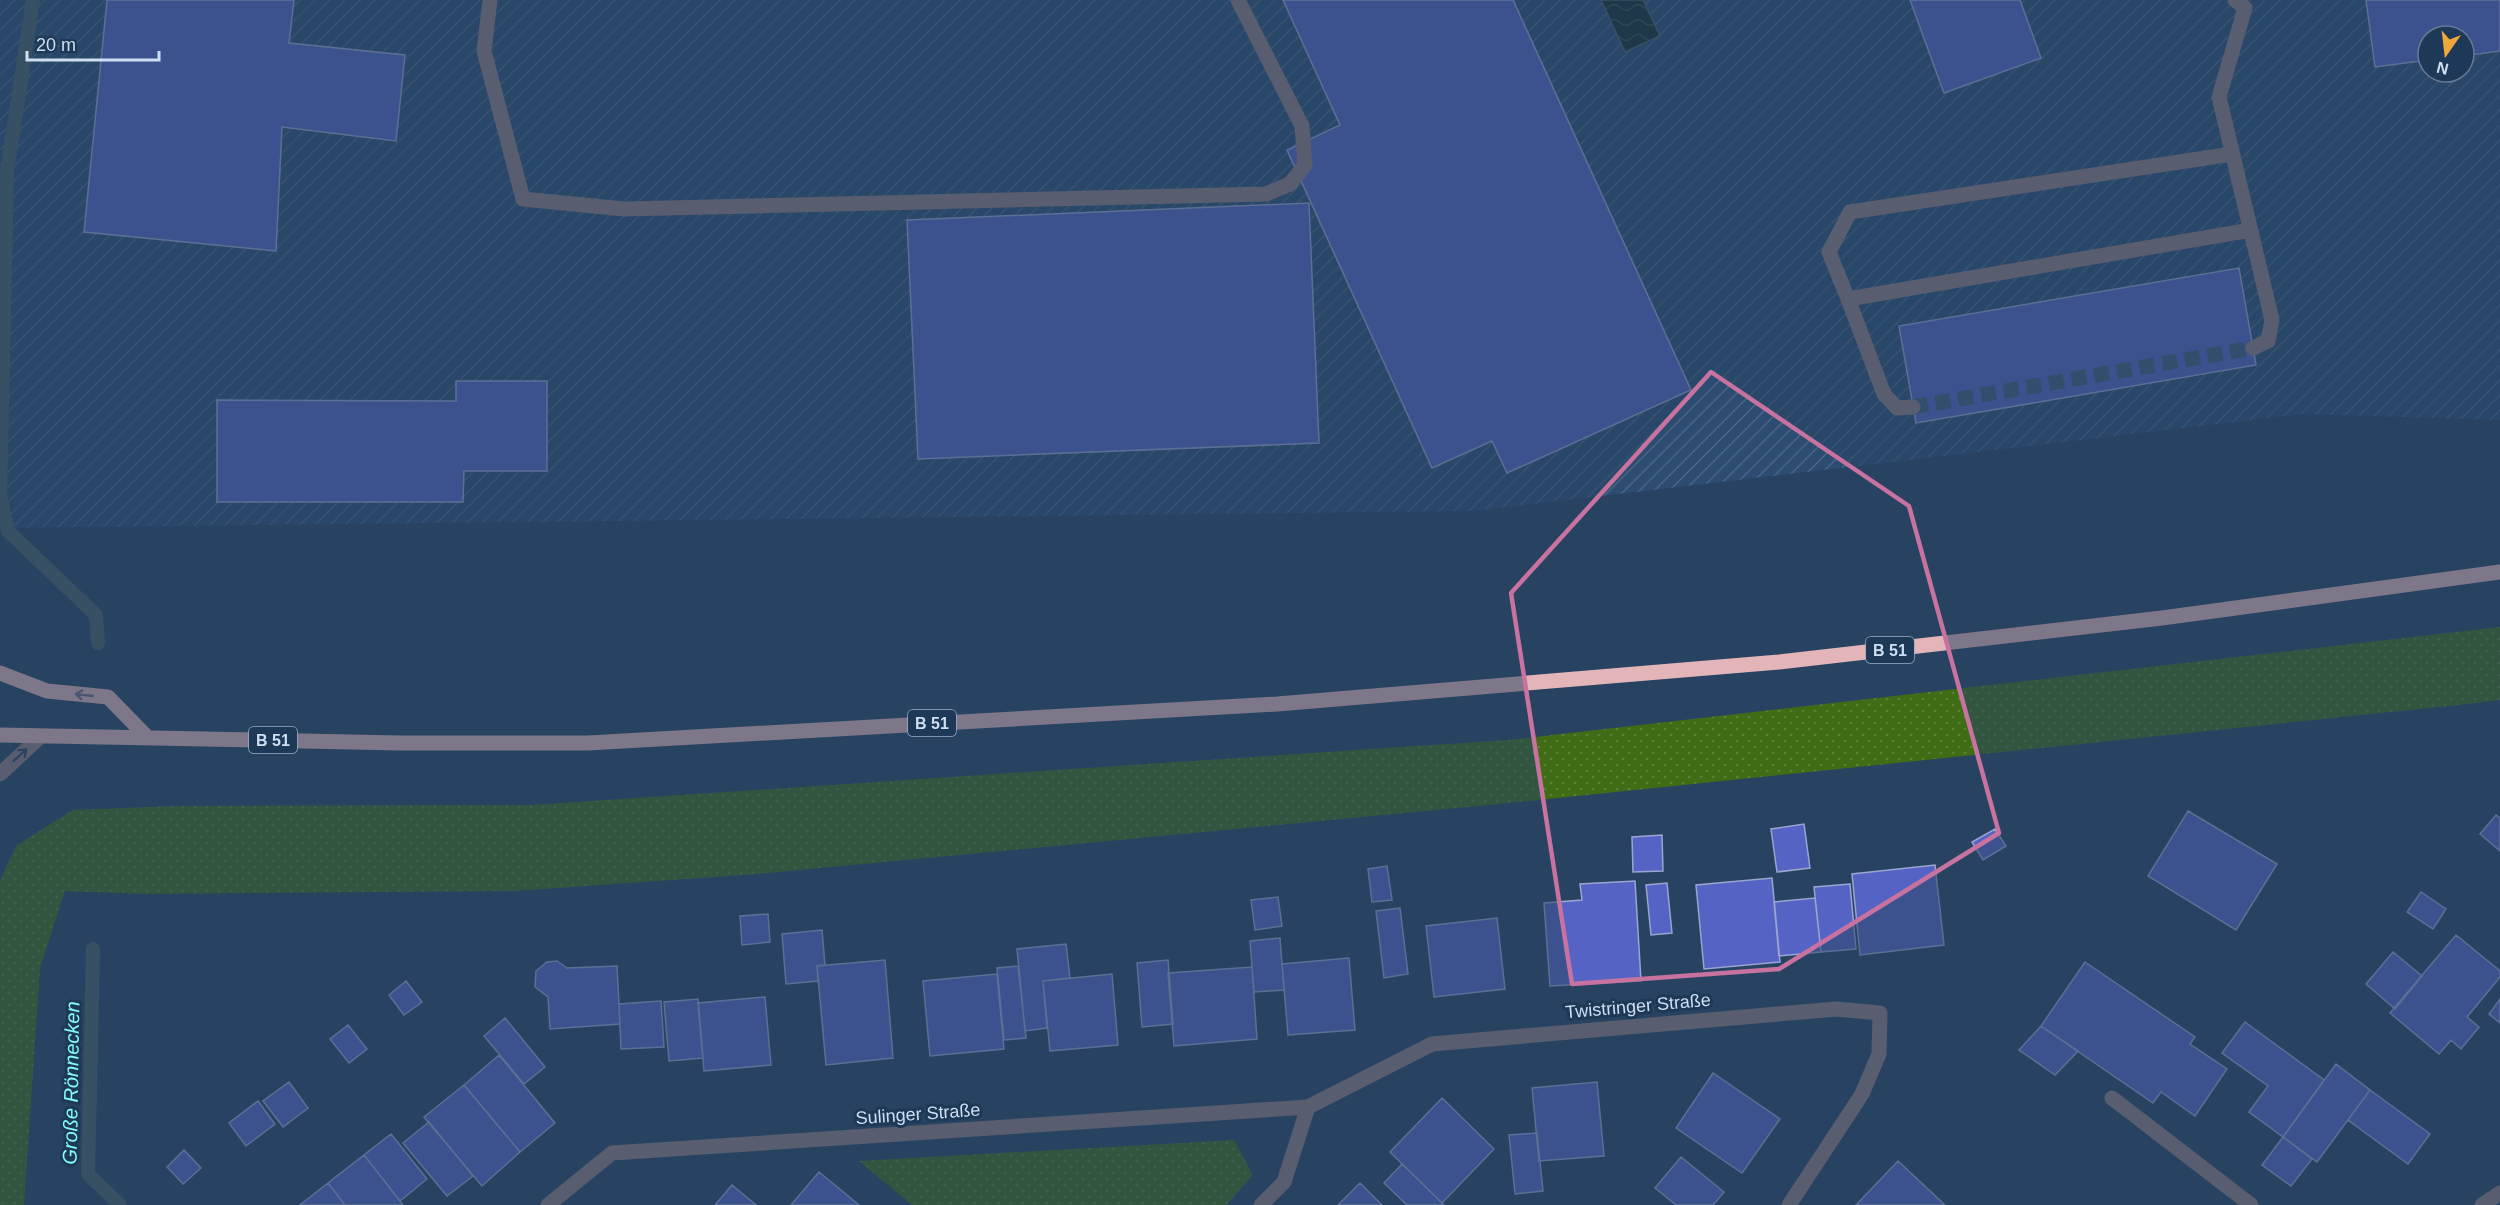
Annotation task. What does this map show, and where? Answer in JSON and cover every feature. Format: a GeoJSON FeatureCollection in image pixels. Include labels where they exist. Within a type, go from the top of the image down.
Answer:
{"type":"FeatureCollection","features":[{"type":"Feature","properties":{"kind":"main road","name":"B 51"},"geometry":{"type":"LineString","coordinates":[[0,735],[588,743],[1277,704],[1802,660],[2162,618],[2500,573]]}},
{"type":"Feature","properties":{"kind":"main road"},"geometry":{"type":"LineString","coordinates":[[0,674],[47,691],[108,697],[147,737]]}},
{"type":"Feature","properties":{"kind":"street"},"geometry":{"type":"LineString","coordinates":[[490,0],[484,51],[523,199],[624,209],[1266,194],[1290,184],[1305,165],[1302,126],[1238,0]]}},
{"type":"Feature","properties":{"kind":"street"},"geometry":{"type":"LineString","coordinates":[[2240,4],[2219,97],[2272,320],[2268,341],[2253,348]]}},
{"type":"Feature","properties":{"kind":"street"},"geometry":{"type":"LineString","coordinates":[[1913,408],[1897,408],[1884,394],[1829,252],[1850,212],[2232,154]]}},
{"type":"Feature","properties":{"kind":"street"},"geometry":{"type":"LineString","coordinates":[[1848,299],[2251,230]]}},
{"type":"Feature","properties":{"kind":"street"},"geometry":{"type":"LineString","coordinates":[[0,774],[40,737]]}},
{"type":"Feature","properties":{"kind":"street","name":"Twistringer Straße"},"geometry":{"type":"LineString","coordinates":[[1308,1107],[1432,1044],[1836,1009],[1880,1013],[1879,1053],[1862,1094],[1789,1205]]}},
{"type":"Feature","properties":{"kind":"street"},"geometry":{"type":"LineString","coordinates":[[2112,1098],[2251,1205]]}},
{"type":"Feature","properties":{"kind":"street"},"geometry":{"type":"LineString","coordinates":[[1261,1205],[1284,1182],[1308,1107]]}},
{"type":"Feature","properties":{"kind":"street","name":"Sulinger Straße"},"geometry":{"type":"LineString","coordinates":[[548,1205],[612,1153],[1308,1107]]}},
{"type":"Feature","properties":{"kind":"street"},"geometry":{"type":"LineString","coordinates":[[2482,1205],[2500,1193]]}},
{"type":"Feature","properties":{"kind":"highlighted area"},"geometry":{"type":"Polygon","coordinates":[[[1711,372],[1909,506],[1999,833],[1779,969],[1572,984],[1511,593],[1711,372]]]}},
{"type":"Feature","properties":{"kind":"shaded area"},"geometry":{"type":"Polygon","coordinates":[[[0,0],[2500,0],[2500,420],[2304,414],[1472,511],[0,528],[0,0]]]}},
{"type":"Feature","properties":{"kind":"green space"},"geometry":{"type":"Polygon","coordinates":[[[2500,627],[2500,700],[2459,705],[1499,804],[758,874],[513,891],[147,894],[65,891],[40,968],[24,1205],[0,1205],[0,880],[17,845],[73,810],[177,806],[531,805],[1508,740],[2500,627]]]}},
{"type":"Feature","properties":{"kind":"green space"},"geometry":{"type":"Polygon","coordinates":[[[1234,1140],[1253,1175],[1226,1205],[912,1205],[859,1161],[1234,1140]]]}},
{"type":"Feature","properties":{"kind":"water"},"geometry":{"type":"Polygon","coordinates":[[[1601,0],[1643,0],[1660,36],[1625,52],[1601,0]]]}},
{"type":"Feature","properties":{"kind":"building"},"geometry":{"type":"Polygon","coordinates":[[[107,0],[294,0],[289,43],[405,55],[396,141],[282,127],[276,251],[84,232],[107,0]]]}},
{"type":"Feature","properties":{"kind":"building"},"geometry":{"type":"Polygon","coordinates":[[[1283,0],[1513,0],[1691,390],[1507,473],[1492,441],[1432,468],[1287,150],[1340,125],[1283,0]]]}},
{"type":"Feature","properties":{"kind":"building"},"geometry":{"type":"Polygon","coordinates":[[[1910,0],[2020,0],[2041,58],[1944,93],[1910,0]]]}},
{"type":"Feature","properties":{"kind":"building"},"geometry":{"type":"Polygon","coordinates":[[[2366,0],[2500,0],[2500,51],[2476,54],[2476,24],[2416,24],[2416,62],[2375,67],[2366,0]]]}},
{"type":"Feature","properties":{"kind":"building"},"geometry":{"type":"Polygon","coordinates":[[[1309,203],[1319,443],[918,459],[907,220],[1309,203]]]}},
{"type":"Feature","properties":{"kind":"building"},"geometry":{"type":"Polygon","coordinates":[[[2239,268],[2256,365],[1916,423],[1899,326],[2239,268]]]}},
{"type":"Feature","properties":{"kind":"building"},"geometry":{"type":"Polygon","coordinates":[[[456,381],[547,381],[547,471],[464,471],[463,502],[217,502],[217,400],[456,401],[456,381]]]}},
{"type":"Feature","properties":{"kind":"building"},"geometry":{"type":"Polygon","coordinates":[[[2188,811],[2277,864],[2236,930],[2148,876],[2188,811]]]}},
{"type":"Feature","properties":{"kind":"building"},"geometry":{"type":"Polygon","coordinates":[[[2496,815],[2500,818],[2500,851],[2480,834],[2496,815]]]}},
{"type":"Feature","properties":{"kind":"building"},"geometry":{"type":"Polygon","coordinates":[[[1804,824],[1810,868],[1777,872],[1771,829],[1804,824]]]}},
{"type":"Feature","properties":{"kind":"building"},"geometry":{"type":"Polygon","coordinates":[[[1995,829],[2006,846],[1983,860],[1972,842],[1995,829]]]}},
{"type":"Feature","properties":{"kind":"building"},"geometry":{"type":"Polygon","coordinates":[[[1662,835],[1663,871],[1633,872],[1632,837],[1662,835]]]}},
{"type":"Feature","properties":{"kind":"building"},"geometry":{"type":"Polygon","coordinates":[[[1935,865],[1944,945],[1860,955],[1852,874],[1935,865]]]}},
{"type":"Feature","properties":{"kind":"building"},"geometry":{"type":"Polygon","coordinates":[[[1387,866],[1392,900],[1372,902],[1368,869],[1387,866]]]}},
{"type":"Feature","properties":{"kind":"building"},"geometry":{"type":"Polygon","coordinates":[[[1772,878],[1780,962],[1704,969],[1696,885],[1772,878]]]}},
{"type":"Feature","properties":{"kind":"building"},"geometry":{"type":"Polygon","coordinates":[[[1635,881],[1641,981],[1550,986],[1544,903],[1582,900],[1580,884],[1635,881]]]}},
{"type":"Feature","properties":{"kind":"building"},"geometry":{"type":"Polygon","coordinates":[[[1667,883],[1672,933],[1651,935],[1646,885],[1667,883]]]}},
{"type":"Feature","properties":{"kind":"building"},"geometry":{"type":"Polygon","coordinates":[[[1850,884],[1856,949],[1821,952],[1814,887],[1850,884]]]}},
{"type":"Feature","properties":{"kind":"building"},"geometry":{"type":"Polygon","coordinates":[[[2421,892],[2446,909],[2433,929],[2407,912],[2421,892]]]}},
{"type":"Feature","properties":{"kind":"building"},"geometry":{"type":"Polygon","coordinates":[[[1278,897],[1282,926],[1255,930],[1251,900],[1278,897]]]}},
{"type":"Feature","properties":{"kind":"building"},"geometry":{"type":"Polygon","coordinates":[[[1815,898],[1821,952],[1779,956],[1774,902],[1815,898]]]}},
{"type":"Feature","properties":{"kind":"building"},"geometry":{"type":"Polygon","coordinates":[[[1400,908],[1408,974],[1384,978],[1376,911],[1400,908]]]}},
{"type":"Feature","properties":{"kind":"building"},"geometry":{"type":"Polygon","coordinates":[[[768,914],[770,942],[742,945],[740,916],[768,914]]]}},
{"type":"Feature","properties":{"kind":"building"},"geometry":{"type":"Polygon","coordinates":[[[1497,918],[1505,989],[1434,997],[1426,926],[1497,918]]]}},
{"type":"Feature","properties":{"kind":"building"},"geometry":{"type":"Polygon","coordinates":[[[822,930],[825,965],[817,966],[818,981],[786,984],[782,934],[822,930]]]}},
{"type":"Feature","properties":{"kind":"building"},"geometry":{"type":"Polygon","coordinates":[[[2456,935],[2500,971],[2500,977],[2467,1017],[2479,1027],[2461,1049],[2451,1040],[2439,1054],[2390,1013],[2456,935]]]}},
{"type":"Feature","properties":{"kind":"building"},"geometry":{"type":"Polygon","coordinates":[[[1280,938],[1284,990],[1254,992],[1250,941],[1280,938]]]}},
{"type":"Feature","properties":{"kind":"building"},"geometry":{"type":"Polygon","coordinates":[[[1066,944],[1070,978],[1043,981],[1047,1028],[1025,1031],[1017,949],[1066,944]]]}},
{"type":"Feature","properties":{"kind":"building"},"geometry":{"type":"Polygon","coordinates":[[[2393,952],[2422,976],[2395,1009],[2366,984],[2393,952]]]}},
{"type":"Feature","properties":{"kind":"building"},"geometry":{"type":"Polygon","coordinates":[[[1349,958],[1355,1030],[1288,1035],[1282,964],[1349,958]]]}},
{"type":"Feature","properties":{"kind":"building"},"geometry":{"type":"Polygon","coordinates":[[[885,960],[893,1058],[826,1065],[817,966],[885,960]]]}},
{"type":"Feature","properties":{"kind":"building"},"geometry":{"type":"Polygon","coordinates":[[[1168,960],[1173,1024],[1142,1027],[1137,963],[1168,960]]]}},
{"type":"Feature","properties":{"kind":"building"},"geometry":{"type":"Polygon","coordinates":[[[557,961],[567,968],[617,966],[620,1024],[550,1029],[548,997],[535,987],[536,971],[547,962],[557,961]]]}},
{"type":"Feature","properties":{"kind":"building"},"geometry":{"type":"Polygon","coordinates":[[[2085,962],[2195,1037],[2190,1044],[2227,1069],[2195,1116],[2161,1092],[2153,1103],[2041,1026],[2085,962]]]}},
{"type":"Feature","properties":{"kind":"building"},"geometry":{"type":"Polygon","coordinates":[[[1018,966],[1026,1038],[1004,1040],[997,968],[1018,966]]]}},
{"type":"Feature","properties":{"kind":"building"},"geometry":{"type":"Polygon","coordinates":[[[1252,967],[1257,1039],[1174,1046],[1168,973],[1252,967]]]}},
{"type":"Feature","properties":{"kind":"building"},"geometry":{"type":"Polygon","coordinates":[[[997,974],[1004,1049],[930,1056],[923,981],[997,974]]]}},
{"type":"Feature","properties":{"kind":"building"},"geometry":{"type":"Polygon","coordinates":[[[1112,974],[1118,1045],[1050,1051],[1043,981],[1112,974]]]}},
{"type":"Feature","properties":{"kind":"building"},"geometry":{"type":"Polygon","coordinates":[[[406,981],[422,1002],[404,1015],[389,995],[406,981]]]}},
{"type":"Feature","properties":{"kind":"building"},"geometry":{"type":"Polygon","coordinates":[[[765,997],[771,1065],[704,1071],[698,1003],[765,997]]]}},
{"type":"Feature","properties":{"kind":"building"},"geometry":{"type":"Polygon","coordinates":[[[698,999],[703,1058],[669,1061],[664,1002],[698,999]]]}},
{"type":"Feature","properties":{"kind":"building"},"geometry":{"type":"Polygon","coordinates":[[[2500,999],[2500,1023],[2489,1014],[2500,999]]]}},
{"type":"Feature","properties":{"kind":"building"},"geometry":{"type":"Polygon","coordinates":[[[661,1001],[664,1047],[621,1049],[619,1004],[661,1001]]]}},
{"type":"Feature","properties":{"kind":"building"},"geometry":{"type":"Polygon","coordinates":[[[505,1018],[545,1067],[524,1084],[484,1036],[505,1018]]]}},
{"type":"Feature","properties":{"kind":"building"},"geometry":{"type":"Polygon","coordinates":[[[2245,1022],[2324,1080],[2283,1137],[2249,1112],[2268,1086],[2222,1053],[2245,1022]]]}},
{"type":"Feature","properties":{"kind":"building"},"geometry":{"type":"Polygon","coordinates":[[[348,1025],[367,1049],[349,1063],[330,1039],[348,1025]]]}},
{"type":"Feature","properties":{"kind":"building"},"geometry":{"type":"Polygon","coordinates":[[[2041,1026],[2078,1051],[2055,1075],[2019,1050],[2041,1026]]]}},
{"type":"Feature","properties":{"kind":"building"},"geometry":{"type":"Polygon","coordinates":[[[499,1055],[555,1123],[520,1152],[464,1085],[499,1055]]]}},
{"type":"Feature","properties":{"kind":"building"},"geometry":{"type":"Polygon","coordinates":[[[2336,1064],[2370,1090],[2317,1162],[2283,1137],[2336,1064]]]}},
{"type":"Feature","properties":{"kind":"building"},"geometry":{"type":"Polygon","coordinates":[[[1713,1073],[1780,1119],[1742,1173],[1676,1128],[1713,1073]]]}},
{"type":"Feature","properties":{"kind":"building"},"geometry":{"type":"Polygon","coordinates":[[[289,1082],[308,1108],[283,1127],[263,1101],[289,1082]]]}},
{"type":"Feature","properties":{"kind":"building"},"geometry":{"type":"Polygon","coordinates":[[[1597,1082],[1604,1156],[1539,1161],[1532,1088],[1597,1082]]]}},
{"type":"Feature","properties":{"kind":"building"},"geometry":{"type":"Polygon","coordinates":[[[464,1085],[520,1152],[482,1186],[424,1117],[464,1085]]]}},
{"type":"Feature","properties":{"kind":"building"},"geometry":{"type":"Polygon","coordinates":[[[2370,1090],[2430,1134],[2408,1164],[2348,1120],[2370,1090]]]}},
{"type":"Feature","properties":{"kind":"building"},"geometry":{"type":"Polygon","coordinates":[[[1442,1098],[1494,1149],[1442,1203],[1390,1152],[1442,1098]]]}},
{"type":"Feature","properties":{"kind":"building"},"geometry":{"type":"Polygon","coordinates":[[[258,1101],[275,1124],[246,1146],[229,1123],[258,1101]]]}},
{"type":"Feature","properties":{"kind":"building"},"geometry":{"type":"Polygon","coordinates":[[[429,1122],[473,1176],[447,1196],[403,1143],[429,1122]]]}},
{"type":"Feature","properties":{"kind":"building"},"geometry":{"type":"Polygon","coordinates":[[[1537,1133],[1543,1191],[1515,1194],[1509,1135],[1537,1133]]]}},
{"type":"Feature","properties":{"kind":"building"},"geometry":{"type":"Polygon","coordinates":[[[391,1134],[427,1179],[400,1201],[364,1155],[391,1134]]]}},
{"type":"Feature","properties":{"kind":"building"},"geometry":{"type":"Polygon","coordinates":[[[2283,1137],[2312,1159],[2291,1186],[2262,1165],[2283,1137]]]}},
{"type":"Feature","properties":{"kind":"building"},"geometry":{"type":"Polygon","coordinates":[[[184,1150],[201,1168],[183,1184],[167,1167],[184,1150]]]}},
{"type":"Feature","properties":{"kind":"building"},"geometry":{"type":"Polygon","coordinates":[[[364,1155],[403,1205],[345,1205],[328,1183],[364,1155]]]}},
{"type":"Feature","properties":{"kind":"building"},"geometry":{"type":"Polygon","coordinates":[[[1681,1157],[1724,1192],[1713,1205],[1676,1205],[1655,1188],[1681,1157]]]}},
{"type":"Feature","properties":{"kind":"building"},"geometry":{"type":"Polygon","coordinates":[[[1898,1161],[1945,1205],[1856,1205],[1898,1161]]]}},
{"type":"Feature","properties":{"kind":"building"},"geometry":{"type":"Polygon","coordinates":[[[1402,1164],[1444,1205],[1407,1205],[1384,1183],[1402,1164]]]}},
{"type":"Feature","properties":{"kind":"building"},"geometry":{"type":"Polygon","coordinates":[[[819,1172],[859,1205],[791,1205],[819,1172]]]}},
{"type":"Feature","properties":{"kind":"building"},"geometry":{"type":"Polygon","coordinates":[[[328,1183],[345,1205],[300,1205],[328,1183]]]}},
{"type":"Feature","properties":{"kind":"building"},"geometry":{"type":"Polygon","coordinates":[[[1360,1183],[1382,1205],[1338,1205],[1360,1183]]]}},
{"type":"Feature","properties":{"kind":"building"},"geometry":{"type":"Polygon","coordinates":[[[732,1185],[756,1205],[715,1205],[732,1185]]]}},
{"type":"Feature","properties":{"kind":"waterway","name":"Große Rönnecken"},"geometry":{"type":"LineString","coordinates":[[0,491],[7,172],[33,0]]}},
{"type":"Feature","properties":{"kind":"waterway","name":"Große Rönnecken"},"geometry":{"type":"LineString","coordinates":[[0,496],[8,531],[96,615],[98,643]]}},
{"type":"Feature","properties":{"kind":"waterway","name":"Große Rönnecken"},"geometry":{"type":"LineString","coordinates":[[93,949],[88,1174],[120,1205]]}},
{"type":"Feature","properties":{"kind":"tunnel"},"geometry":{"type":"LineString","coordinates":[[1913,407],[2253,348]]}}]}
